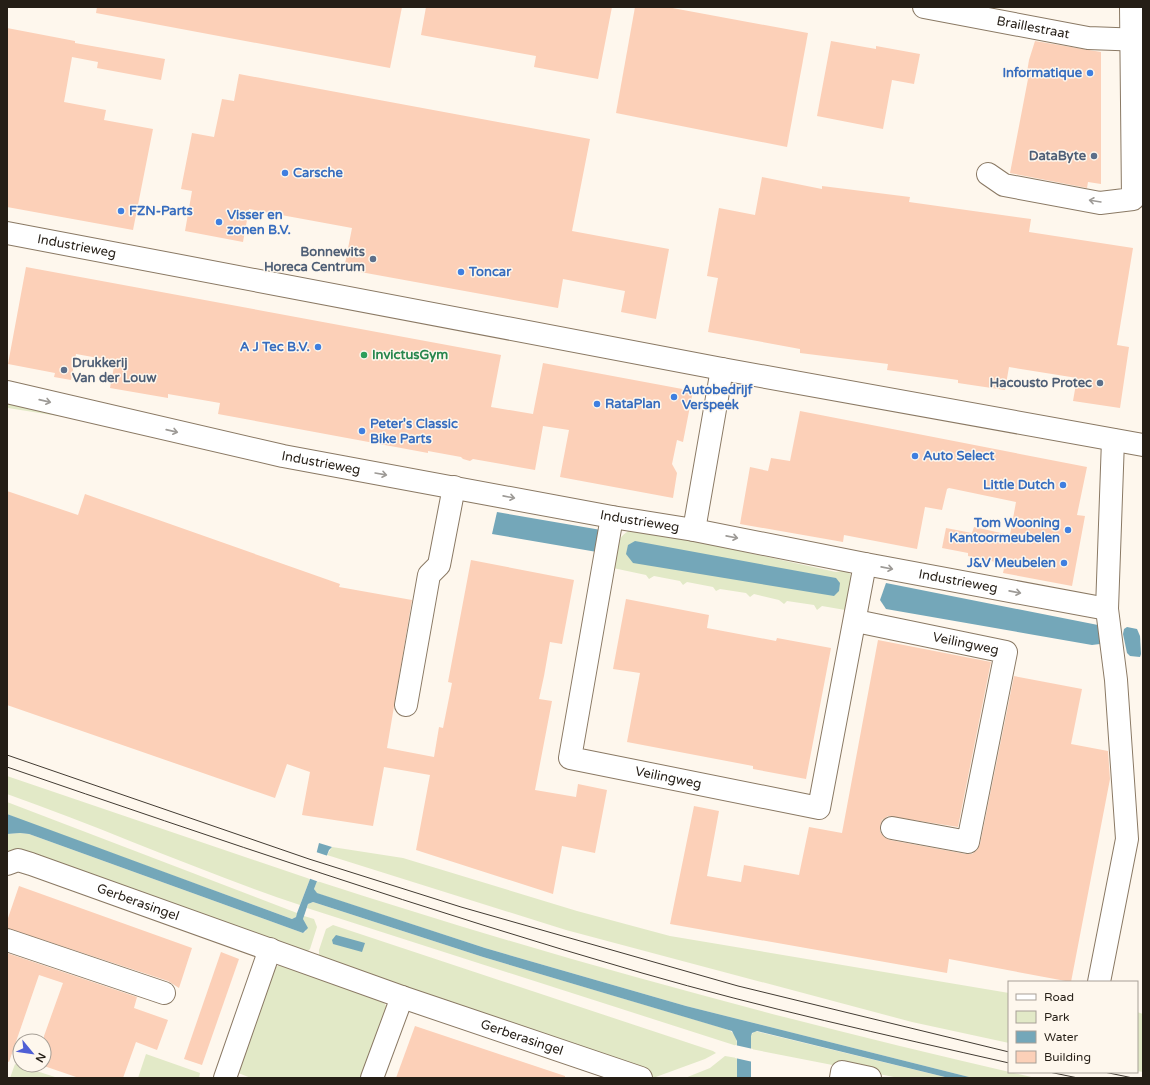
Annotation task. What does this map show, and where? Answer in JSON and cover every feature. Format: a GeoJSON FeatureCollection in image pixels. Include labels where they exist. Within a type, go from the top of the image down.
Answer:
{"type":"FeatureCollection","features":[{"type":"Feature","properties":{"kind":"street","name":"Braillestraat"},"geometry":{"type":"LineString","coordinates":[[924,7],[1088,38],[1137,40]]}},
{"type":"Feature","properties":{"kind":"street"},"geometry":{"type":"LineString","coordinates":[[988,174],[1004,185],[1100,203],[1133,199],[1137,40],[1131,7]]}},
{"type":"Feature","properties":{"kind":"street","name":"Industrieweg"},"geometry":{"type":"LineString","coordinates":[[7,233],[722,369],[1143,445]]}},
{"type":"Feature","properties":{"kind":"street"},"geometry":{"type":"LineString","coordinates":[[694,530],[722,369]]}},
{"type":"Feature","properties":{"kind":"street","name":"Industrieweg"},"geometry":{"type":"LineString","coordinates":[[7,392],[283,456],[612,517],[694,530],[865,564],[1107,609]]}},
{"type":"Feature","properties":{"kind":"street"},"geometry":{"type":"LineString","coordinates":[[1099,981],[1127,839],[1116,680],[1107,609],[1114,440]]}},
{"type":"Feature","properties":{"kind":"street"},"geometry":{"type":"LineString","coordinates":[[406,705],[429,575],[439,565],[454,487]]}},
{"type":"Feature","properties":{"kind":"street","name":"Veilingweg"},"geometry":{"type":"LineString","coordinates":[[612,517],[570,758],[819,808],[856,621],[865,564]]}},
{"type":"Feature","properties":{"kind":"street","name":"Veilingweg"},"geometry":{"type":"LineString","coordinates":[[856,621],[1006,652],[968,842],[892,828]]}},
{"type":"Feature","properties":{"kind":"street","name":"Gerberasingel"},"geometry":{"type":"LineString","coordinates":[[7,864],[18,860],[31,864],[402,997],[641,1078]]}},
{"type":"Feature","properties":{"kind":"street"},"geometry":{"type":"LineString","coordinates":[[7,940],[164,993]]}},
{"type":"Feature","properties":{"kind":"street"},"geometry":{"type":"LineString","coordinates":[[225,1078],[270,949]]}},
{"type":"Feature","properties":{"kind":"street"},"geometry":{"type":"LineString","coordinates":[[372,1078],[402,997]]}},
{"type":"Feature","properties":{"kind":"street"},"geometry":{"type":"LineString","coordinates":[[842,1075],[870,1078]]}},
{"type":"Feature","properties":{"kind":"green space"},"geometry":{"type":"Polygon","coordinates":[[[7,404],[70,416],[71,418],[7,409],[7,404]]]}},
{"type":"Feature","properties":{"kind":"green space"},"geometry":{"type":"Polygon","coordinates":[[[635,528],[836,572],[847,570],[855,581],[851,611],[822,606],[817,610],[814,605],[787,601],[784,604],[779,600],[754,594],[750,597],[746,593],[720,589],[716,591],[713,587],[687,582],[683,585],[680,581],[654,576],[649,579],[646,575],[613,568],[616,549],[620,539],[628,531],[635,528]]]}},
{"type":"Feature","properties":{"kind":"green space"},"geometry":{"type":"Polygon","coordinates":[[[7,776],[310,879],[300,905],[226,879],[81,821],[7,794],[7,776]]]}},
{"type":"Feature","properties":{"kind":"green space"},"geometry":{"type":"Polygon","coordinates":[[[7,802],[297,913],[296,917],[292,919],[21,820],[7,814],[7,802]]]}},
{"type":"Feature","properties":{"kind":"green space"},"geometry":{"type":"Polygon","coordinates":[[[7,834],[29,834],[303,933],[306,931],[303,919],[304,916],[314,919],[317,927],[310,949],[306,953],[7,855],[7,834]]]}},
{"type":"Feature","properties":{"kind":"green space"},"geometry":{"type":"Polygon","coordinates":[[[332,847],[403,858],[577,911],[670,936],[1008,993],[1008,1043],[912,1022],[566,930],[327,855],[332,847]]]}},
{"type":"Feature","properties":{"kind":"green space"},"geometry":{"type":"Polygon","coordinates":[[[317,881],[495,937],[674,988],[854,1035],[1008,1072],[1008,1073],[1036,1078],[973,1078],[686,1006],[485,948],[316,893],[314,889],[317,881]]]}},
{"type":"Feature","properties":{"kind":"green space"},"geometry":{"type":"Polygon","coordinates":[[[313,902],[483,957],[726,1029],[735,1035],[737,1046],[307,908],[308,904],[313,902]]]}},
{"type":"Feature","properties":{"kind":"green space"},"geometry":{"type":"Polygon","coordinates":[[[333,925],[716,1053],[705,1059],[653,1078],[319,956],[319,950],[326,929],[333,925]]]}},
{"type":"Feature","properties":{"kind":"green space"},"geometry":{"type":"Polygon","coordinates":[[[279,965],[382,1000],[389,1010],[366,1078],[251,1078],[233,1071],[272,970],[279,965]]]}},
{"type":"Feature","properties":{"kind":"green space"},"geometry":{"type":"Polygon","coordinates":[[[1138,1012],[1143,1014],[1143,1072],[1138,1071],[1138,1012]]]}},
{"type":"Feature","properties":{"kind":"green space"},"geometry":{"type":"Polygon","coordinates":[[[755,1031],[949,1078],[899,1078],[751,1049],[751,1035],[755,1031]]]}},
{"type":"Feature","properties":{"kind":"green space"},"geometry":{"type":"Polygon","coordinates":[[[146,1054],[200,1073],[199,1078],[138,1078],[146,1054]]]}},
{"type":"Feature","properties":{"kind":"green space"},"geometry":{"type":"Polygon","coordinates":[[[725,1056],[737,1058],[737,1078],[685,1078],[710,1068],[725,1056]]]}},
{"type":"Feature","properties":{"kind":"green space"},"geometry":{"type":"Polygon","coordinates":[[[12,1072],[43,1073],[58,1078],[10,1078],[12,1072]]]}},
{"type":"Feature","properties":{"kind":"water"},"geometry":{"type":"Polygon","coordinates":[[[497,512],[601,530],[597,552],[492,534],[497,512]]]}},
{"type":"Feature","properties":{"kind":"water"},"geometry":{"type":"Polygon","coordinates":[[[635,541],[836,578],[840,583],[839,591],[834,596],[633,563],[626,554],[628,545],[635,541]]]}},
{"type":"Feature","properties":{"kind":"water"},"geometry":{"type":"Polygon","coordinates":[[[886,583],[1103,626],[1104,632],[1100,644],[1092,645],[886,609],[880,600],[886,583]]]}},
{"type":"Feature","properties":{"kind":"water"},"geometry":{"type":"Polygon","coordinates":[[[1127,627],[1137,629],[1140,636],[1140,657],[1130,656],[1127,653],[1123,634],[1124,629],[1127,627]]]}},
{"type":"Feature","properties":{"kind":"water"},"geometry":{"type":"Polygon","coordinates":[[[7,814],[292,919],[296,917],[310,879],[319,843],[332,847],[329,850],[314,889],[317,893],[485,948],[686,1006],[973,1078],[949,1078],[757,1031],[752,1033],[751,1036],[751,1078],[737,1078],[737,1041],[732,1031],[483,957],[313,902],[308,904],[303,919],[308,928],[303,933],[29,834],[7,834],[7,814]]]}},
{"type":"Feature","properties":{"kind":"water"},"geometry":{"type":"Polygon","coordinates":[[[336,935],[365,943],[362,952],[333,944],[332,940],[336,935]]]}},
{"type":"Feature","properties":{"kind":"pier"},"geometry":{"type":"Polygon","coordinates":[[[316,852],[328,856],[319,882],[308,878],[316,852]]]}},
{"type":"Feature","properties":{"kind":"pier"},"geometry":{"type":"Polygon","coordinates":[[[735,1045],[753,1049],[753,1062],[735,1058],[735,1045]]]}},
{"type":"Feature","properties":{"kind":"building"},"geometry":{"type":"Polygon","coordinates":[[[97,7],[402,7],[390,68],[96,13],[97,7]]]}},
{"type":"Feature","properties":{"kind":"building"},"geometry":{"type":"Polygon","coordinates":[[[426,7],[612,7],[598,79],[534,67],[536,56],[421,35],[426,7]]]}},
{"type":"Feature","properties":{"kind":"building"},"geometry":{"type":"Polygon","coordinates":[[[635,7],[667,7],[808,33],[787,147],[616,113],[635,7]]]}},
{"type":"Feature","properties":{"kind":"building"},"geometry":{"type":"Polygon","coordinates":[[[7,28],[75,41],[75,43],[165,59],[161,80],[97,68],[98,62],[72,57],[64,102],[106,110],[104,120],[153,129],[133,230],[7,207],[7,28]]]}},
{"type":"Feature","properties":{"kind":"building"},"geometry":{"type":"Polygon","coordinates":[[[831,41],[876,49],[876,46],[920,54],[914,84],[892,80],[883,129],[817,116],[831,41]]]}},
{"type":"Feature","properties":{"kind":"building"},"geometry":{"type":"Polygon","coordinates":[[[1035,41],[1101,52],[1101,184],[1088,182],[1087,188],[1010,173],[1028,79],[1026,78],[1029,60],[1035,41]]]}},
{"type":"Feature","properties":{"kind":"building"},"geometry":{"type":"Polygon","coordinates":[[[239,74],[590,139],[572,231],[669,249],[656,319],[621,312],[625,291],[563,279],[558,308],[344,269],[352,228],[249,209],[243,242],[185,231],[192,191],[181,189],[192,133],[214,137],[222,99],[234,101],[239,74]]]}},
{"type":"Feature","properties":{"kind":"building"},"geometry":{"type":"Polygon","coordinates":[[[762,177],[822,189],[822,186],[910,197],[909,202],[1031,219],[1029,232],[1133,248],[1117,345],[1129,347],[1120,408],[1073,401],[1077,378],[1009,367],[1005,390],[958,383],[958,380],[887,370],[888,364],[800,353],[800,349],[708,332],[718,278],[707,276],[719,208],[755,215],[762,177]]]}},
{"type":"Feature","properties":{"kind":"building"},"geometry":{"type":"Polygon","coordinates":[[[26,267],[501,355],[491,407],[533,414],[543,363],[693,391],[683,442],[677,440],[672,464],[677,473],[673,498],[560,477],[569,430],[543,426],[535,470],[473,459],[470,461],[461,457],[428,451],[428,453],[218,414],[220,403],[168,394],[168,398],[110,388],[115,361],[76,354],[71,380],[54,377],[55,373],[8,364],[26,267]]]}},
{"type":"Feature","properties":{"kind":"building"},"geometry":{"type":"Polygon","coordinates":[[[800,411],[1087,467],[1077,515],[1085,516],[1072,586],[1003,573],[1005,564],[968,556],[968,553],[942,548],[946,528],[972,533],[974,527],[1010,535],[1016,502],[949,488],[947,489],[942,510],[925,507],[917,549],[844,535],[843,542],[740,524],[750,467],[768,471],[771,458],[790,461],[800,411]]]}},
{"type":"Feature","properties":{"kind":"building"},"geometry":{"type":"Polygon","coordinates":[[[7,491],[78,515],[85,494],[340,584],[339,587],[412,600],[387,748],[434,757],[439,727],[443,728],[452,683],[448,682],[471,560],[574,580],[562,644],[550,642],[539,699],[552,701],[535,790],[576,797],[578,784],[607,790],[595,853],[562,846],[553,894],[416,850],[430,775],[384,767],[373,826],[302,815],[310,772],[287,764],[275,798],[7,705],[7,491]]]}},
{"type":"Feature","properties":{"kind":"building"},"geometry":{"type":"Polygon","coordinates":[[[626,599],[709,615],[707,628],[776,641],[777,638],[831,648],[806,779],[753,769],[753,766],[627,742],[640,673],[613,669],[626,599]]]}},
{"type":"Feature","properties":{"kind":"building"},"geometry":{"type":"Polygon","coordinates":[[[878,640],[991,662],[958,827],[888,816],[882,820],[880,832],[884,837],[890,840],[972,854],[977,850],[980,844],[1014,676],[1082,689],[1071,744],[1108,751],[1110,779],[1071,981],[949,959],[947,973],[670,924],[694,806],[719,811],[707,876],[741,882],[744,865],[799,875],[809,827],[842,833],[878,640]]]}},
{"type":"Feature","properties":{"kind":"building"},"geometry":{"type":"Polygon","coordinates":[[[19,886],[192,948],[179,988],[168,981],[7,928],[7,921],[19,886]]]}},
{"type":"Feature","properties":{"kind":"building"},"geometry":{"type":"Polygon","coordinates":[[[221,952],[239,959],[202,1065],[184,1059],[221,952]]]}},
{"type":"Feature","properties":{"kind":"building"},"geometry":{"type":"Polygon","coordinates":[[[7,953],[137,997],[134,1008],[168,1020],[157,1050],[136,1042],[123,1078],[79,1078],[52,1069],[52,1033],[45,1033],[63,983],[39,975],[19,1033],[12,1033],[12,1053],[9,1062],[7,1061],[7,953]]]}},
{"type":"Feature","properties":{"kind":"building"},"geometry":{"type":"Polygon","coordinates":[[[415,1026],[565,1076],[565,1078],[396,1078],[415,1026]]]}},
{"type":"Feature","properties":{"kind":"tram line"},"geometry":{"type":"LineString","coordinates":[[7,755],[309,859],[461,907],[738,986],[1008,1052]]}},
{"type":"Feature","properties":{"kind":"tram line"},"geometry":{"type":"LineString","coordinates":[[7,767],[402,900],[642,973],[779,1009],[1008,1063]]}},
{"type":"Feature","properties":{"kind":"tram line"},"geometry":{"type":"LineString","coordinates":[[1054,1073],[1078,1078]]}},
{"type":"Feature","properties":{"kind":"tram line"},"geometry":{"type":"LineString","coordinates":[[1109,1073],[1133,1078]]}},
{"type":"Feature","properties":{"kind":"place","name":"Informatique"},"geometry":{"type":"Point","coordinates":[1090,73]}},
{"type":"Feature","properties":{"kind":"place","name":"DataByte"},"geometry":{"type":"Point","coordinates":[1094,156]}},
{"type":"Feature","properties":{"kind":"place","name":"Carsche"},"geometry":{"type":"Point","coordinates":[285,173]}},
{"type":"Feature","properties":{"kind":"place","name":"FZN-Parts"},"geometry":{"type":"Point","coordinates":[121,211]}},
{"type":"Feature","properties":{"kind":"place","name":"Visser en zonen B.V."},"geometry":{"type":"Point","coordinates":[219,222]}},
{"type":"Feature","properties":{"kind":"place","name":"Bonnewits Horeca Centrum"},"geometry":{"type":"Point","coordinates":[373,259]}},
{"type":"Feature","properties":{"kind":"place","name":"Toncar"},"geometry":{"type":"Point","coordinates":[461,272]}},
{"type":"Feature","properties":{"kind":"place","name":"A J Tec B.V."},"geometry":{"type":"Point","coordinates":[318,347]}},
{"type":"Feature","properties":{"kind":"place","name":"InvictusGym"},"geometry":{"type":"Point","coordinates":[364,355]}},
{"type":"Feature","properties":{"kind":"place","name":"Drukkerij Van der Louw"},"geometry":{"type":"Point","coordinates":[64,370]}},
{"type":"Feature","properties":{"kind":"place","name":"Hacousto Protec"},"geometry":{"type":"Point","coordinates":[1100,383]}},
{"type":"Feature","properties":{"kind":"place","name":"Autobedrijf Verspeek"},"geometry":{"type":"Point","coordinates":[674,397]}},
{"type":"Feature","properties":{"kind":"place","name":"RataPlan"},"geometry":{"type":"Point","coordinates":[597,404]}},
{"type":"Feature","properties":{"kind":"place","name":"Peter's Classic Bike Parts"},"geometry":{"type":"Point","coordinates":[362,431]}},
{"type":"Feature","properties":{"kind":"place","name":"Auto Select"},"geometry":{"type":"Point","coordinates":[915,456]}},
{"type":"Feature","properties":{"kind":"place","name":"Little Dutch"},"geometry":{"type":"Point","coordinates":[1063,485]}},
{"type":"Feature","properties":{"kind":"place","name":"Tom Wooning Kantoormeubelen"},"geometry":{"type":"Point","coordinates":[1068,530]}},
{"type":"Feature","properties":{"kind":"place","name":"J&V Meubelen"},"geometry":{"type":"Point","coordinates":[1064,563]}}]}
